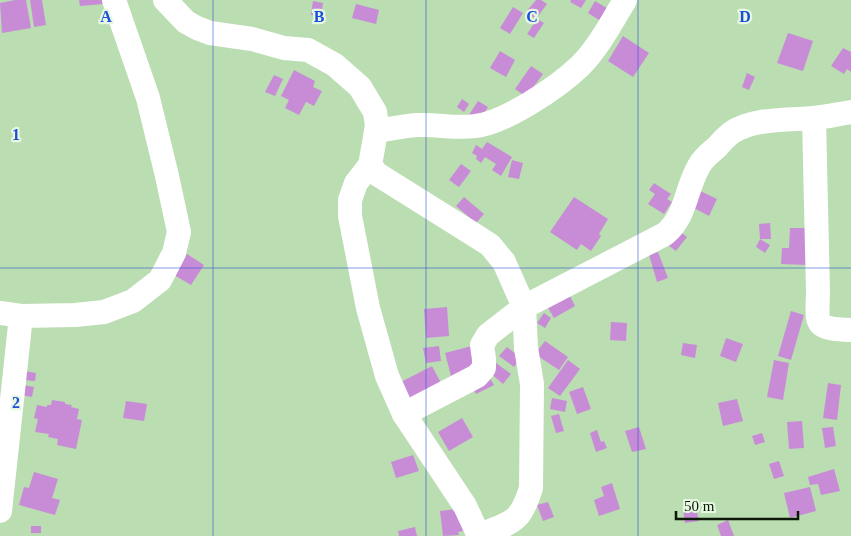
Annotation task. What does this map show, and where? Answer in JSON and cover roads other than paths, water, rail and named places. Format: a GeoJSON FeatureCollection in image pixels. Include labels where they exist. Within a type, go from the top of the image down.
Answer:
{"type":"FeatureCollection","features":[{"type":"Feature","properties":{"kind":"street"},"geometry":{"type":"LineString","coordinates":[[0,511],[11,314],[75,315],[104,312],[133,301],[160,280],[174,253],[179,232],[168,176],[148,98],[114,0]]}},
{"type":"Feature","properties":{"kind":"street"},"geometry":{"type":"LineString","coordinates":[[165,0],[186,22],[210,33],[252,39],[284,48],[308,50],[336,65],[360,86],[369,100],[375,112],[376,130],[370,165],[356,183],[350,200],[350,216],[368,308],[387,376],[404,414],[465,506],[479,536],[511,522],[519,516],[531,488],[532,384],[526,348],[524,307],[504,262],[490,246],[377,174],[370,165]]}},
{"type":"Feature","properties":{"kind":"street"},"geometry":{"type":"LineString","coordinates":[[376,130],[416,125],[477,126],[511,113],[547,92],[581,66],[607,30],[625,0]]}},
{"type":"Feature","properties":{"kind":"street"},"geometry":{"type":"LineString","coordinates":[[404,414],[477,376],[484,368],[482,345],[484,340],[524,307],[660,238],[672,229],[682,213],[698,167],[731,133],[762,122],[814,118],[851,112]]}},
{"type":"Feature","properties":{"kind":"street"},"geometry":{"type":"LineString","coordinates":[[814,118],[817,320],[828,328],[851,330]]}}]}
